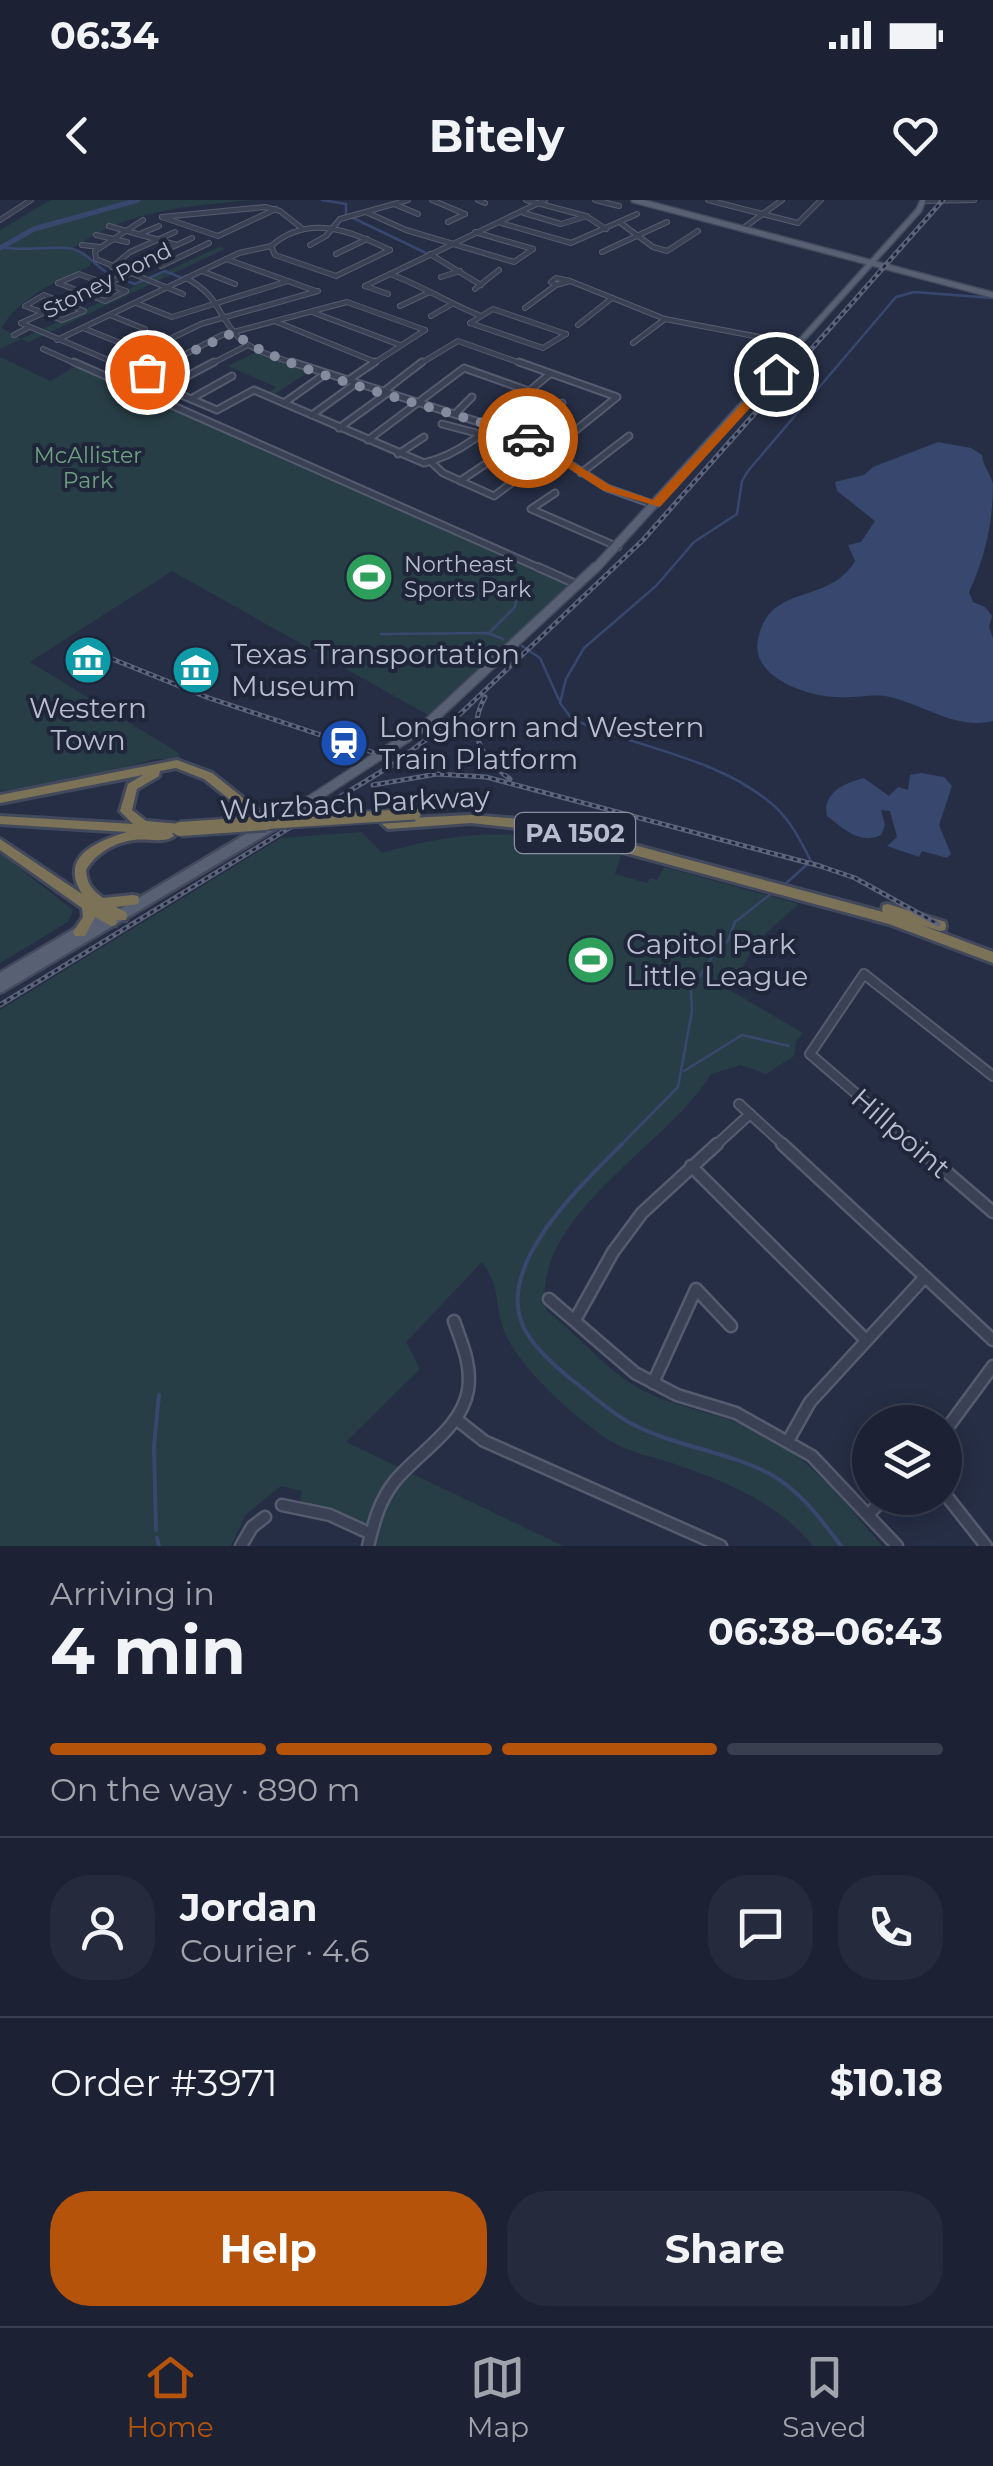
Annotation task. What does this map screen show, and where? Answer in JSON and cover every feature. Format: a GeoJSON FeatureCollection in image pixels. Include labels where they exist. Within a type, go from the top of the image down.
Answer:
{"type":"FeatureCollection","features":[{"type":"Feature","properties":{"kind":"highway"},"geometry":{"type":"LineString","coordinates":[[0,799],[177,764],[208,776],[261,822]]}},
{"type":"Feature","properties":{"kind":"highway"},"geometry":{"type":"LineString","coordinates":[[174,833],[142,825],[132,819],[125,807],[132,787],[152,774],[187,772],[261,822]]}},
{"type":"Feature","properties":{"kind":"highway","name":"Wurzbach Parkway"},"geometry":{"type":"LineString","coordinates":[[0,822],[174,833],[477,811],[535,816],[914,926],[993,958]]}},
{"type":"Feature","properties":{"kind":"highway"},"geometry":{"type":"LineString","coordinates":[[243,835],[248,827],[281,812]]}},
{"type":"Feature","properties":{"kind":"highway","name":"Wurzbach Parkway"},"geometry":{"type":"LineString","coordinates":[[0,822],[134,835],[455,819],[545,826],[903,913],[993,949]]}},
{"type":"Feature","properties":{"kind":"highway"},"geometry":{"type":"LineString","coordinates":[[107,912],[82,884],[85,860],[106,843],[134,835]]}},
{"type":"Feature","properties":{"kind":"highway"},"geometry":{"type":"LineString","coordinates":[[0,844],[107,912]]}},
{"type":"Feature","properties":{"kind":"highway"},"geometry":{"type":"LineString","coordinates":[[80,932],[90,917],[133,900]]}},
{"type":"Feature","properties":{"kind":"main road"},"geometry":{"type":"LineString","coordinates":[[634,200],[990,295]]}},
{"type":"Feature","properties":{"kind":"main road"},"geometry":{"type":"LineString","coordinates":[[281,812],[340,781],[426,725],[618,547],[919,210],[923,200]]}},
{"type":"Feature","properties":{"kind":"main road"},"geometry":{"type":"LineString","coordinates":[[0,988],[107,912],[340,781]]}},
{"type":"Feature","properties":{"kind":"main road"},"geometry":{"type":"LineString","coordinates":[[133,900],[243,835]]}},
{"type":"Feature","properties":{"kind":"main road"},"geometry":{"type":"LineString","coordinates":[[0,979],[80,932]]}},
{"type":"Feature","properties":{"kind":"street"},"geometry":{"type":"LineString","coordinates":[[0,220],[31,200]]}},
{"type":"Feature","properties":{"kind":"street"},"geometry":{"type":"LineString","coordinates":[[310,244],[326,236],[344,218],[408,200]]}},
{"type":"Feature","properties":{"kind":"street"},"geometry":{"type":"LineString","coordinates":[[432,200],[465,214],[448,222]]}},
{"type":"Feature","properties":{"kind":"street"},"geometry":{"type":"LineString","coordinates":[[478,200],[485,203]]}},
{"type":"Feature","properties":{"kind":"street"},"geometry":{"type":"LineString","coordinates":[[526,200],[543,201],[587,216],[606,229]]}},
{"type":"Feature","properties":{"kind":"street"},"geometry":{"type":"LineString","coordinates":[[596,200],[619,206]]}},
{"type":"Feature","properties":{"kind":"street"},"geometry":{"type":"LineString","coordinates":[[708,200],[798,223],[821,200]]}},
{"type":"Feature","properties":{"kind":"street"},"geometry":{"type":"LineString","coordinates":[[765,200],[780,202]]}},
{"type":"Feature","properties":{"kind":"street"},"geometry":{"type":"LineString","coordinates":[[923,200],[974,200]]}},
{"type":"Feature","properties":{"kind":"street"},"geometry":{"type":"LineString","coordinates":[[388,294],[365,286],[543,201]]}},
{"type":"Feature","properties":{"kind":"street"},"geometry":{"type":"LineString","coordinates":[[742,229],[780,202]]}},
{"type":"Feature","properties":{"kind":"street"},"geometry":{"type":"LineString","coordinates":[[394,204],[418,214]]}},
{"type":"Feature","properties":{"kind":"street"},"geometry":{"type":"LineString","coordinates":[[276,209],[218,236],[162,216],[276,209],[303,229]]}},
{"type":"Feature","properties":{"kind":"street"},"geometry":{"type":"LineString","coordinates":[[0,210],[11,213]]}},
{"type":"Feature","properties":{"kind":"street"},"geometry":{"type":"LineString","coordinates":[[366,212],[406,230],[514,262],[533,250],[475,232]]}},
{"type":"Feature","properties":{"kind":"street"},"geometry":{"type":"LineString","coordinates":[[523,213],[561,224],[587,216]]}},
{"type":"Feature","properties":{"kind":"street"},"geometry":{"type":"LineString","coordinates":[[502,223],[571,243],[622,224],[637,214]]}},
{"type":"Feature","properties":{"kind":"street"},"geometry":{"type":"LineString","coordinates":[[142,220],[100,247],[94,253],[96,259],[183,294]]}},
{"type":"Feature","properties":{"kind":"street"},"geometry":{"type":"LineString","coordinates":[[602,252],[618,243],[641,238],[667,222]]}},
{"type":"Feature","properties":{"kind":"street"},"geometry":{"type":"LineString","coordinates":[[622,224],[667,252],[698,230]]}},
{"type":"Feature","properties":{"kind":"street"},"geometry":{"type":"LineString","coordinates":[[108,226],[159,238],[192,252]]}},
{"type":"Feature","properties":{"kind":"street"},"geometry":{"type":"LineString","coordinates":[[142,233],[159,226]]}},
{"type":"Feature","properties":{"kind":"street"},"geometry":{"type":"LineString","coordinates":[[56,341],[226,259],[271,246],[282,236],[303,229],[332,227],[390,250],[336,276],[275,256],[271,246]]}},
{"type":"Feature","properties":{"kind":"street"},"geometry":{"type":"LineString","coordinates":[[112,266],[130,252],[175,232]]}},
{"type":"Feature","properties":{"kind":"street"},"geometry":{"type":"LineString","coordinates":[[96,236],[127,242]]}},
{"type":"Feature","properties":{"kind":"street","name":"Stoney Pond"},"geometry":{"type":"LineString","coordinates":[[29,328],[21,324],[130,273],[157,254],[192,238]]}},
{"type":"Feature","properties":{"kind":"street"},"geometry":{"type":"LineString","coordinates":[[336,254],[367,239]]}},
{"type":"Feature","properties":{"kind":"street"},"geometry":{"type":"LineString","coordinates":[[82,244],[100,247]]}},
{"type":"Feature","properties":{"kind":"street"},"geometry":{"type":"LineString","coordinates":[[161,266],[209,244]]}},
{"type":"Feature","properties":{"kind":"street"},"geometry":{"type":"LineString","coordinates":[[430,254],[449,261],[471,282],[481,284]]}},
{"type":"Feature","properties":{"kind":"street"},"geometry":{"type":"LineString","coordinates":[[115,366],[202,324],[318,292],[226,259]]}},
{"type":"Feature","properties":{"kind":"street"},"geometry":{"type":"LineString","coordinates":[[148,263],[170,269]]}},
{"type":"Feature","properties":{"kind":"street"},"geometry":{"type":"LineString","coordinates":[[475,289],[499,270]]}},
{"type":"Feature","properties":{"kind":"street"},"geometry":{"type":"LineString","coordinates":[[202,271],[235,284]]}},
{"type":"Feature","properties":{"kind":"street"},"geometry":{"type":"LineString","coordinates":[[442,276],[460,271]]}},
{"type":"Feature","properties":{"kind":"street"},"geometry":{"type":"LineString","coordinates":[[79,274],[106,284],[126,291],[105,300],[58,283],[79,274]]}},
{"type":"Feature","properties":{"kind":"street"},"geometry":{"type":"LineString","coordinates":[[390,274],[422,285],[481,316]]}},
{"type":"Feature","properties":{"kind":"street"},"geometry":{"type":"LineString","coordinates":[[186,278],[205,287],[248,345],[355,384],[492,424],[550,451],[613,491],[656,505]]}},
{"type":"Feature","properties":{"kind":"street"},"geometry":{"type":"LineString","coordinates":[[136,302],[172,317],[288,281]]}},
{"type":"Feature","properties":{"kind":"street"},"geometry":{"type":"LineString","coordinates":[[525,308],[556,285],[570,282],[665,318],[800,345]]}},
{"type":"Feature","properties":{"kind":"street"},"geometry":{"type":"LineString","coordinates":[[400,306],[430,292]]}},
{"type":"Feature","properties":{"kind":"street"},"geometry":{"type":"LineString","coordinates":[[40,295],[64,303],[84,310],[62,320],[25,306],[40,295]]}},
{"type":"Feature","properties":{"kind":"street"},"geometry":{"type":"LineString","coordinates":[[578,326],[612,298]]}},
{"type":"Feature","properties":{"kind":"street"},"geometry":{"type":"LineString","coordinates":[[14,335],[29,328],[115,366],[144,373],[235,332],[347,302],[425,330],[373,360],[347,381]]}},
{"type":"Feature","properties":{"kind":"street"},"geometry":{"type":"LineString","coordinates":[[431,316],[452,304]]}},
{"type":"Feature","properties":{"kind":"street"},"geometry":{"type":"LineString","coordinates":[[493,309],[566,334],[543,348],[470,323],[481,316],[493,309]]}},
{"type":"Feature","properties":{"kind":"street"},"geometry":{"type":"LineString","coordinates":[[312,312],[400,345]]}},
{"type":"Feature","properties":{"kind":"street"},"geometry":{"type":"LineString","coordinates":[[110,315],[145,330]]}},
{"type":"Feature","properties":{"kind":"street"},"geometry":{"type":"LineString","coordinates":[[633,343],[665,318]]}},
{"type":"Feature","properties":{"kind":"street"},"geometry":{"type":"LineString","coordinates":[[277,322],[373,360]]}},
{"type":"Feature","properties":{"kind":"street"},"geometry":{"type":"LineString","coordinates":[[84,328],[118,342]]}},
{"type":"Feature","properties":{"kind":"street"},"geometry":{"type":"LineString","coordinates":[[339,428],[409,370],[458,341],[617,398],[550,451]]}},
{"type":"Feature","properties":{"kind":"street"},"geometry":{"type":"LineString","coordinates":[[165,388],[248,345]]}},
{"type":"Feature","properties":{"kind":"street"},"geometry":{"type":"LineString","coordinates":[[43,349],[578,585]]}},
{"type":"Feature","properties":{"kind":"street"},"geometry":{"type":"LineString","coordinates":[[368,440],[464,368],[526,390]]}},
{"type":"Feature","properties":{"kind":"street"},"geometry":{"type":"LineString","coordinates":[[144,373],[148,380],[217,410],[254,390],[416,462],[431,462],[480,434],[526,390],[550,374]]}},
{"type":"Feature","properties":{"kind":"street"},"geometry":{"type":"LineString","coordinates":[[284,403],[326,374]]}},
{"type":"Feature","properties":{"kind":"street"},"geometry":{"type":"LineString","coordinates":[[190,399],[232,376]]}},
{"type":"Feature","properties":{"kind":"street"},"geometry":{"type":"LineString","coordinates":[[312,415],[355,384]]}},
{"type":"Feature","properties":{"kind":"street"},"geometry":{"type":"LineString","coordinates":[[455,414],[472,397]]}},
{"type":"Feature","properties":{"kind":"street"},"geometry":{"type":"LineString","coordinates":[[513,404],[548,413],[562,403]]}},
{"type":"Feature","properties":{"kind":"street"},"geometry":{"type":"LineString","coordinates":[[442,424],[480,434]]}},
{"type":"Feature","properties":{"kind":"street"},"geometry":{"type":"LineString","coordinates":[[581,473],[630,436]]}},
{"type":"Feature","properties":{"kind":"street"},"geometry":{"type":"LineString","coordinates":[[398,454],[424,438]]}},
{"type":"Feature","properties":{"kind":"street"},"geometry":{"type":"LineString","coordinates":[[431,462],[438,470],[494,496],[514,481]]}},
{"type":"Feature","properties":{"kind":"street"},"geometry":{"type":"LineString","coordinates":[[460,481],[487,463]]}},
{"type":"Feature","properties":{"kind":"street"},"geometry":{"type":"LineString","coordinates":[[555,492],[531,508],[618,547]]}},
{"type":"Feature","properties":{"kind":"street","name":"Hillpoint"},"geometry":{"type":"LineString","coordinates":[[993,1076],[864,974],[810,1054],[993,1212]]}},
{"type":"Feature","properties":{"kind":"street"},"geometry":{"type":"LineString","coordinates":[[739,1104],[993,1340]]}},
{"type":"Feature","properties":{"kind":"street"},"geometry":{"type":"LineString","coordinates":[[576,1320],[619,1242],[650,1204],[750,1114]]}},
{"type":"Feature","properties":{"kind":"street"},"geometry":{"type":"LineString","coordinates":[[691,1166],[866,1340]]}},
{"type":"Feature","properties":{"kind":"street"},"geometry":{"type":"LineString","coordinates":[[788,1440],[810,1402],[925,1277]]}},
{"type":"Feature","properties":{"kind":"street"},"geometry":{"type":"LineString","coordinates":[[653,1383],[696,1288],[731,1326]]}},
{"type":"Feature","properties":{"kind":"street"},"geometry":{"type":"LineString","coordinates":[[549,1299],[576,1320],[606,1352],[653,1383],[689,1400],[736,1413],[788,1440],[828,1469],[852,1495]]}},
{"type":"Feature","properties":{"kind":"street"},"geometry":{"type":"LineString","coordinates":[[282,1505],[330,1515],[368,1539],[384,1491],[456,1419],[468,1394],[471,1367],[454,1321]]}},
{"type":"Feature","properties":{"kind":"street"},"geometry":{"type":"LineString","coordinates":[[962,1408],[993,1366]]}},
{"type":"Feature","properties":{"kind":"street"},"geometry":{"type":"LineString","coordinates":[[456,1419],[484,1441],[721,1546]]}},
{"type":"Feature","properties":{"kind":"street"},"geometry":{"type":"LineString","coordinates":[[870,1515],[897,1546]]}},
{"type":"Feature","properties":{"kind":"street"},"geometry":{"type":"LineString","coordinates":[[962,1515],[986,1546]]}},
{"type":"Feature","properties":{"kind":"street"},"geometry":{"type":"LineString","coordinates":[[241,1546],[252,1527],[265,1516]]}},
{"type":"Feature","properties":{"kind":"green space"},"geometry":{"type":"Polygon","coordinates":[[[51,200],[254,200],[159,212],[93,236],[72,249],[91,258],[90,266],[40,291],[9,317],[2,328],[21,339],[0,349],[0,230],[51,200]]]}},
{"type":"Feature","properties":{"kind":"green space"},"geometry":{"type":"Polygon","coordinates":[[[219,247],[225,249],[29,342],[21,339],[219,247]]]}},
{"type":"Feature","properties":{"kind":"green space"},"geometry":{"type":"Polygon","coordinates":[[[258,351],[310,371],[272,396],[267,394],[276,387],[228,366],[258,351]]]}},
{"type":"Feature","properties":{"kind":"green space","name":"McAllister Park"},"geometry":{"type":"Polygon","coordinates":[[[0,357],[50,381],[78,365],[570,584],[428,715],[172,571],[30,662],[179,753],[180,759],[156,759],[72,781],[0,791],[0,357]]]}},
{"type":"Feature","properties":{"kind":"green space"},"geometry":{"type":"Polygon","coordinates":[[[361,832],[382,853],[446,838],[529,836],[621,855],[615,874],[647,883],[651,878],[657,880],[664,867],[799,904],[755,943],[731,991],[803,1033],[796,1041],[794,1056],[766,1074],[741,1065],[711,1074],[691,1101],[580,1213],[559,1244],[547,1276],[546,1310],[611,1369],[647,1393],[736,1422],[800,1458],[835,1491],[882,1546],[813,1546],[783,1517],[748,1494],[630,1450],[604,1436],[554,1395],[512,1347],[501,1323],[493,1281],[482,1262],[406,1342],[420,1369],[346,1442],[563,1546],[378,1546],[374,1544],[374,1526],[300,1501],[302,1491],[281,1486],[245,1515],[231,1546],[0,1546],[0,1010],[281,838],[361,832]]]}},
{"type":"Feature","properties":{"kind":"green space"},"geometry":{"type":"Polygon","coordinates":[[[0,853],[73,910],[68,922],[0,963],[0,853]]]}},
{"type":"Feature","properties":{"kind":"water"},"geometry":{"type":"Polygon","coordinates":[[[938,442],[971,448],[982,455],[993,484],[987,539],[969,592],[973,602],[985,607],[992,616],[989,627],[993,638],[993,721],[966,722],[883,696],[824,696],[796,688],[771,674],[758,652],[765,621],[787,601],[844,575],[855,561],[848,545],[861,542],[875,521],[837,491],[835,482],[864,475],[873,467],[938,442]]]}},
{"type":"Feature","properties":{"kind":"water"},"geometry":{"type":"Polygon","coordinates":[[[910,775],[944,777],[952,786],[939,825],[951,854],[947,858],[922,851],[919,857],[887,846],[897,837],[890,811],[881,810],[885,825],[881,835],[873,838],[852,834],[827,816],[831,795],[849,783],[864,778],[889,796],[898,787],[908,790],[910,775]]]}},
{"type":"Feature","properties":{"kind":"waterway"},"geometry":{"type":"LineString","coordinates":[[0,248],[34,229],[138,200]]}},
{"type":"Feature","properties":{"kind":"waterway"},"geometry":{"type":"LineString","coordinates":[[322,200],[346,204],[346,215]]}},
{"type":"Feature","properties":{"kind":"waterway"},"geometry":{"type":"LineString","coordinates":[[351,217],[426,253]]}},
{"type":"Feature","properties":{"kind":"waterway"},"geometry":{"type":"LineString","coordinates":[[1,247],[75,250],[115,277]]}},
{"type":"Feature","properties":{"kind":"waterway"},"geometry":{"type":"LineString","coordinates":[[149,278],[165,271],[182,278]]}},
{"type":"Feature","properties":{"kind":"waterway"},"geometry":{"type":"LineString","coordinates":[[120,279],[135,284],[144,280]]}},
{"type":"Feature","properties":{"kind":"waterway"},"geometry":{"type":"LineString","coordinates":[[783,886],[811,861],[778,810],[727,775],[572,719],[560,703],[566,679],[584,648],[656,586],[694,542],[737,514],[742,481],[748,471],[896,297],[914,292],[993,298]]}},
{"type":"Feature","properties":{"kind":"waterway"},"geometry":{"type":"LineString","coordinates":[[737,371],[765,379]]}},
{"type":"Feature","properties":{"kind":"waterway"},"geometry":{"type":"LineString","coordinates":[[787,384],[815,390]]}},
{"type":"Feature","properties":{"kind":"waterway"},"geometry":{"type":"LineString","coordinates":[[489,633],[515,607],[518,591]]}},
{"type":"Feature","properties":{"kind":"waterway"},"geometry":{"type":"LineString","coordinates":[[381,634],[488,633],[503,639]]}},
{"type":"Feature","properties":{"kind":"waterway"},"geometry":{"type":"LineString","coordinates":[[522,646],[540,658],[559,700]]}},
{"type":"Feature","properties":{"kind":"waterway"},"geometry":{"type":"LineString","coordinates":[[620,1146],[678,1087],[692,1011],[691,990],[718,948],[728,941],[735,922],[772,893]]}},
{"type":"Feature","properties":{"kind":"waterway"},"geometry":{"type":"LineString","coordinates":[[684,1071],[742,1035],[789,1046]]}},
{"type":"Feature","properties":{"kind":"waterway"},"geometry":{"type":"LineString","coordinates":[[622,1144],[565,1204],[530,1254],[520,1280],[518,1306],[525,1330],[553,1363],[626,1421],[772,1475],[810,1507],[841,1546]]}},
{"type":"Feature","properties":{"kind":"waterway"},"geometry":{"type":"LineString","coordinates":[[156,1530],[154,1445],[159,1395]]}},
{"type":"Feature","properties":{"kind":"waterway"},"geometry":{"type":"LineString","coordinates":[[157,1538],[159,1546]]}},
{"type":"Feature","properties":{"kind":"railway"},"geometry":{"type":"LineString","coordinates":[[0,1005],[392,765],[459,715],[643,540],[943,200]]}},
{"type":"Feature","properties":{"kind":"railway"},"geometry":{"type":"LineString","coordinates":[[75,644],[209,698],[372,752]]}},
{"type":"Feature","properties":{"kind":"railway"},"geometry":{"type":"LineString","coordinates":[[485,697],[477,721],[479,743],[491,762],[510,779]]}},
{"type":"Feature","properties":{"kind":"railway"},"geometry":{"type":"LineString","coordinates":[[373,785],[437,774],[486,777],[820,866],[855,878],[938,924]]}},
{"type":"Feature","properties":{"kind":"way so far"},"geometry":{"type":"LineString","coordinates":[[147,372],[235,332],[248,345],[309,369],[528,438]]}},
{"type":"Feature","properties":{"kind":"place","name":"Northeast Sports Park"},"geometry":{"type":"Point","coordinates":[369,577]}},
{"type":"Feature","properties":{"kind":"place","name":"Western Town"},"geometry":{"type":"Point","coordinates":[88,660]}},
{"type":"Feature","properties":{"kind":"place","name":"Texas Transportation Museum"},"geometry":{"type":"Point","coordinates":[196,670]}},
{"type":"Feature","properties":{"kind":"place","name":"Longhorn and Western Train Platform"},"geometry":{"type":"Point","coordinates":[344,743]}},
{"type":"Feature","properties":{"kind":"place","name":"Capitol Park Little League"},"geometry":{"type":"Point","coordinates":[591,960]}},
{"type":"Feature","properties":{"kind":"route"},"geometry":{"type":"LineString","coordinates":[[528,438],[606,488],[656,505],[776,374]]}}]}
